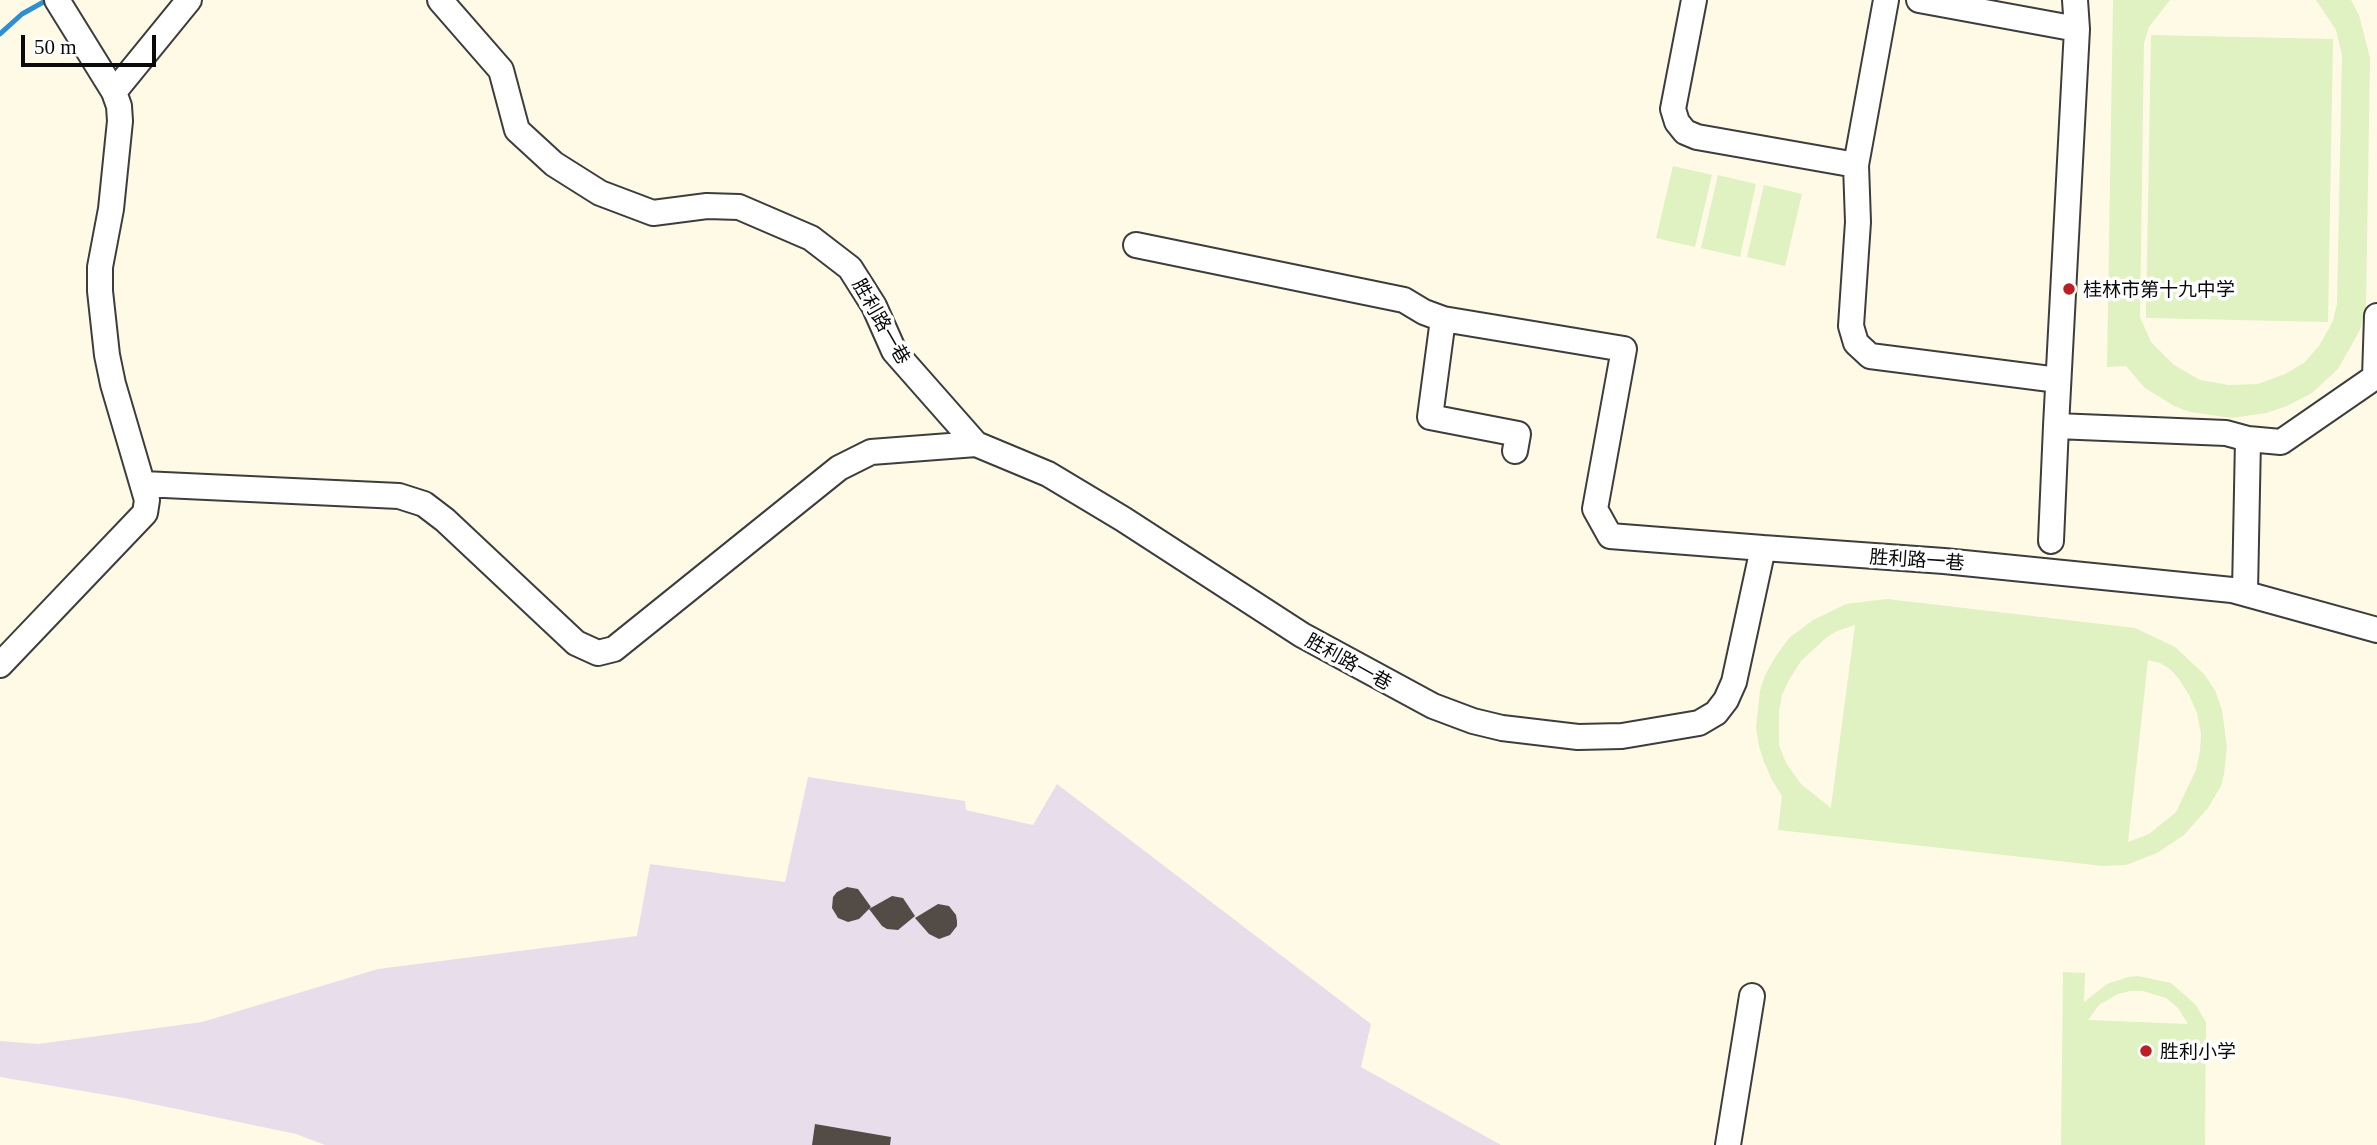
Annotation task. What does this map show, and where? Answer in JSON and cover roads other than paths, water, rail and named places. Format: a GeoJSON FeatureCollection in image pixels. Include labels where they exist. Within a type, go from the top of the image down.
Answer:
{"type":"FeatureCollection","features":[{"type":"Feature","properties":{"kind":"street"},"geometry":{"type":"LineString","coordinates":[[0,665],[145,513],[147,500],[113,384],[100,291],[100,267],[111,209],[120,121],[114,92],[57,0]]}},
{"type":"Feature","properties":{"kind":"street"},"geometry":{"type":"LineString","coordinates":[[114,92],[189,0]]}},
{"type":"Feature","properties":{"kind":"street","name":"胜利路一巷"},"geometry":{"type":"LineString","coordinates":[[440,0],[501,70],[517,130],[554,164],[600,193],[653,212],[708,206],[739,207],[811,238],[850,268],[874,306],[894,351],[976,444],[1048,474],[1302,635],[1433,706],[1473,721],[1555,735],[1622,736],[1699,723],[1716,713],[1726,700],[1734,682],[1763,548],[1944,561],[2245,592],[2377,630]]}},
{"type":"Feature","properties":{"kind":"street"},"geometry":{"type":"LineString","coordinates":[[1694,0],[1673,109],[1677,122],[1685,132],[1697,137],[1856,165]]}},
{"type":"Feature","properties":{"kind":"street"},"geometry":{"type":"LineString","coordinates":[[1886,0],[1856,165],[1858,222],[1851,326],[1856,343],[1870,356],[2058,380]]}},
{"type":"Feature","properties":{"kind":"street"},"geometry":{"type":"LineString","coordinates":[[1919,0],[2077,29]]}},
{"type":"Feature","properties":{"kind":"street"},"geometry":{"type":"LineString","coordinates":[[2051,541],[2077,29],[2075,0]]}},
{"type":"Feature","properties":{"kind":"street"},"geometry":{"type":"LineString","coordinates":[[1136,246],[1404,300],[1443,319],[1624,349],[1595,509],[1610,536],[1763,548]]}},
{"type":"Feature","properties":{"kind":"street"},"geometry":{"type":"LineString","coordinates":[[2056,426],[2226,433],[2248,439],[2281,442],[2375,377],[2377,316]]}},
{"type":"Feature","properties":{"kind":"street"},"geometry":{"type":"LineString","coordinates":[[1443,319],[1430,417],[1518,434],[1516,451]]}},
{"type":"Feature","properties":{"kind":"street"},"geometry":{"type":"LineString","coordinates":[[2245,592],[2248,439]]}},
{"type":"Feature","properties":{"kind":"street"},"geometry":{"type":"LineString","coordinates":[[143,484],[399,496],[424,504],[445,520],[576,643],[598,653],[614,649],[839,468],[871,452],[976,444]]}},
{"type":"Feature","properties":{"kind":"street"},"geometry":{"type":"LineString","coordinates":[[1728,1145],[1752,996]]}},
{"type":"Feature","properties":{"kind":"waterway"},"geometry":{"type":"LineString","coordinates":[[0,34],[22,14],[47,0]]}},
{"type":"Feature","properties":{"kind":"place","name":"桂林市第十九中学"},"geometry":{"type":"Point","coordinates":[2069,289]}},
{"type":"Feature","properties":{"kind":"place","name":"胜利小学"},"geometry":{"type":"Point","coordinates":[2146,1051]}}]}
